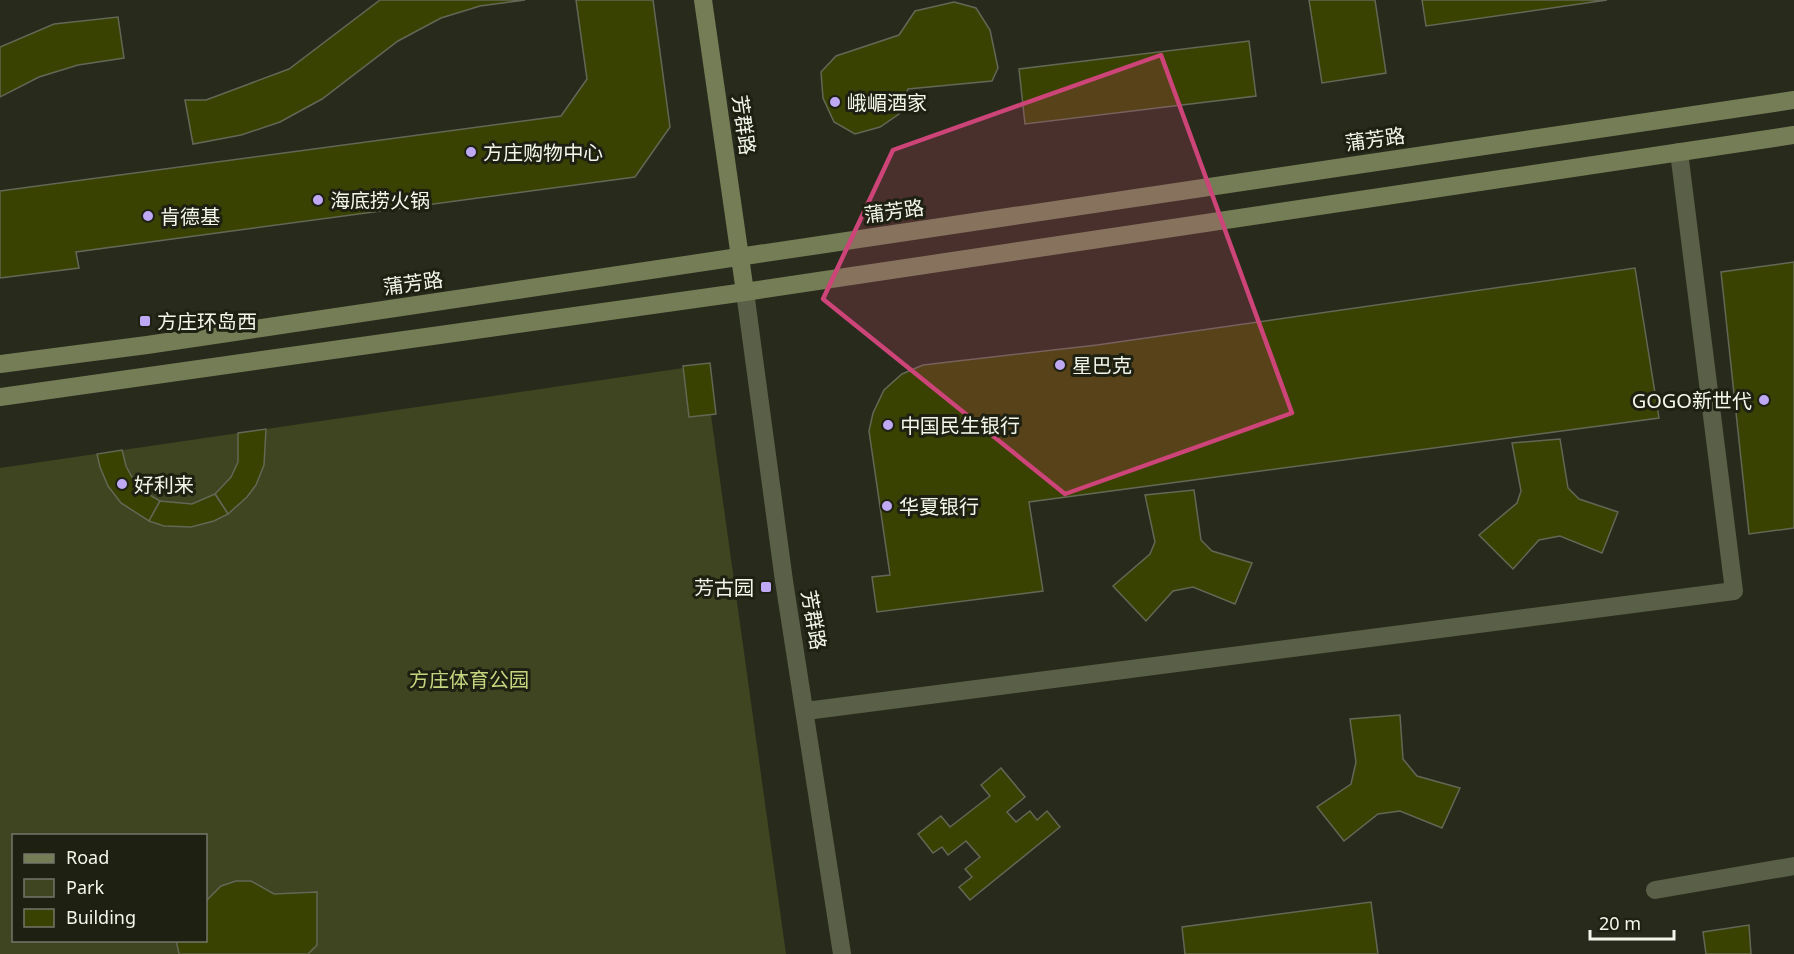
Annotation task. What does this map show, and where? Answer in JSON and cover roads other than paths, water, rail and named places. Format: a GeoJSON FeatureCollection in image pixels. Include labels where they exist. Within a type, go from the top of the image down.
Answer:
{"type":"FeatureCollection","features":[{"type":"Feature","properties":{"kind":"street","name":"芳群路"},"geometry":{"type":"LineString","coordinates":[[703,0],[784,581],[842,954]]}},
{"type":"Feature","properties":{"kind":"street","name":"蒲芳路"},"geometry":{"type":"LineString","coordinates":[[0,364],[740,257],[1794,99]]}},
{"type":"Feature","properties":{"kind":"street"},"geometry":{"type":"LineString","coordinates":[[0,397],[745,292],[1794,135]]}},
{"type":"Feature","properties":{"kind":"street"},"geometry":{"type":"LineString","coordinates":[[806,711],[1734,591],[1679,152]]}},
{"type":"Feature","properties":{"kind":"street"},"geometry":{"type":"LineString","coordinates":[[1655,890],[1794,867]]}},
{"type":"Feature","properties":{"kind":"place","name":"峨嵋酒家"},"geometry":{"type":"Point","coordinates":[835,102]}},
{"type":"Feature","properties":{"kind":"place","name":"方庄购物中心"},"geometry":{"type":"Point","coordinates":[471,152]}},
{"type":"Feature","properties":{"kind":"place","name":"海底捞火锅"},"geometry":{"type":"Point","coordinates":[318,200]}},
{"type":"Feature","properties":{"kind":"place","name":"肯德基"},"geometry":{"type":"Point","coordinates":[148,216]}},
{"type":"Feature","properties":{"kind":"place","name":"方庄环岛西"},"geometry":{"type":"Point","coordinates":[145,321]}},
{"type":"Feature","properties":{"kind":"place","name":"星巴克"},"geometry":{"type":"Point","coordinates":[1060,365]}},
{"type":"Feature","properties":{"kind":"place","name":"GOGO新世代"},"geometry":{"type":"Point","coordinates":[1764,400]}},
{"type":"Feature","properties":{"kind":"place","name":"中国民生银行"},"geometry":{"type":"Point","coordinates":[888,425]}},
{"type":"Feature","properties":{"kind":"place","name":"好利来"},"geometry":{"type":"Point","coordinates":[122,484]}},
{"type":"Feature","properties":{"kind":"place","name":"华夏银行"},"geometry":{"type":"Point","coordinates":[887,506]}},
{"type":"Feature","properties":{"kind":"place","name":"芳古园"},"geometry":{"type":"Point","coordinates":[766,587]}},
{"type":"Feature","properties":{"kind":"park label","name":"方庄体育公园"},"geometry":{"type":"Point","coordinates":[469,679]}}]}
